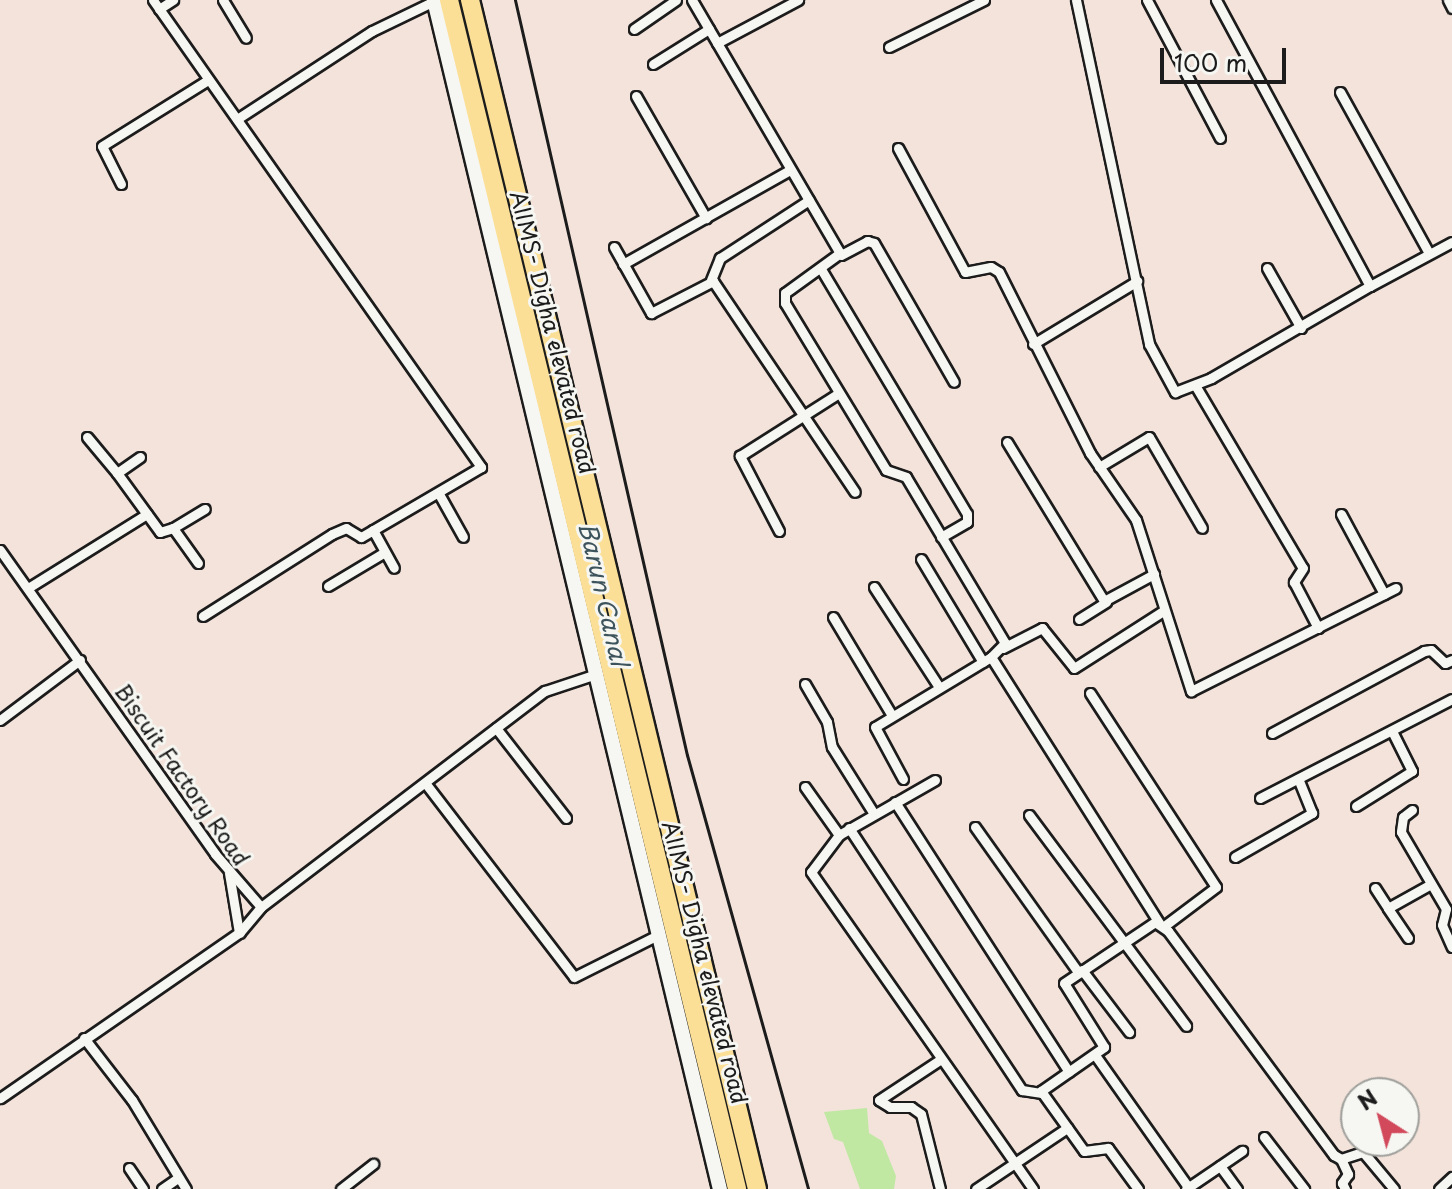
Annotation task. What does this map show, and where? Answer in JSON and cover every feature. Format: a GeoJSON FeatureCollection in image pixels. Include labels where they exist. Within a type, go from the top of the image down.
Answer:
{"type":"FeatureCollection","features":[{"type":"Feature","properties":{"kind":"highway","name":"AIIMS- Digha elevated road"},"geometry":{"type":"LineString","coordinates":[[439,0],[737,1189]]}},
{"type":"Feature","properties":{"kind":"highway","name":"AIIMS- Digha elevated road"},"geometry":{"type":"LineString","coordinates":[[470,0],[757,1189]]}},
{"type":"Feature","properties":{"kind":"main road"},"geometry":{"type":"LineString","coordinates":[[439,0],[720,1189]]}},
{"type":"Feature","properties":{"kind":"street"},"geometry":{"type":"LineString","coordinates":[[173,0],[156,4],[481,467],[439,494],[357,538],[342,529],[203,616]]}},
{"type":"Feature","properties":{"kind":"street"},"geometry":{"type":"LineString","coordinates":[[223,0],[246,38]]}},
{"type":"Feature","properties":{"kind":"street"},"geometry":{"type":"LineString","coordinates":[[237,119],[372,31],[439,0]]}},
{"type":"Feature","properties":{"kind":"street"},"geometry":{"type":"LineString","coordinates":[[634,29],[676,0]]}},
{"type":"Feature","properties":{"kind":"street"},"geometry":{"type":"LineString","coordinates":[[692,0],[841,255]]}},
{"type":"Feature","properties":{"kind":"street"},"geometry":{"type":"LineString","coordinates":[[717,43],[798,0]]}},
{"type":"Feature","properties":{"kind":"street"},"geometry":{"type":"LineString","coordinates":[[889,47],[984,0]]}},
{"type":"Feature","properties":{"kind":"street"},"geometry":{"type":"LineString","coordinates":[[1076,0],[1158,369],[1173,391],[1195,385],[1452,242]]}},
{"type":"Feature","properties":{"kind":"street"},"geometry":{"type":"LineString","coordinates":[[1147,0],[1220,138]]}},
{"type":"Feature","properties":{"kind":"street"},"geometry":{"type":"LineString","coordinates":[[1216,0],[1370,286]]}},
{"type":"Feature","properties":{"kind":"street"},"geometry":{"type":"LineString","coordinates":[[1448,0],[1452,8]]}},
{"type":"Feature","properties":{"kind":"street"},"geometry":{"type":"LineString","coordinates":[[653,64],[709,29]]}},
{"type":"Feature","properties":{"kind":"street"},"geometry":{"type":"LineString","coordinates":[[121,184],[102,146],[208,80]]}},
{"type":"Feature","properties":{"kind":"street"},"geometry":{"type":"LineString","coordinates":[[1340,92],[1429,253]]}},
{"type":"Feature","properties":{"kind":"street"},"geometry":{"type":"LineString","coordinates":[[636,96],[706,218]]}},
{"type":"Feature","properties":{"kind":"street"},"geometry":{"type":"LineString","coordinates":[[898,148],[965,272],[995,268],[1099,467],[1136,520],[1166,602],[1163,611],[1192,692],[1396,588]]}},
{"type":"Feature","properties":{"kind":"street"},"geometry":{"type":"LineString","coordinates":[[623,264],[790,170]]}},
{"type":"Feature","properties":{"kind":"street"},"geometry":{"type":"LineString","coordinates":[[614,247],[651,313],[711,280],[720,258],[809,200]]}},
{"type":"Feature","properties":{"kind":"street"},"geometry":{"type":"LineString","coordinates":[[954,382],[874,243],[867,241],[841,255],[783,297],[886,470],[906,477],[1004,641],[1003,648]]}},
{"type":"Feature","properties":{"kind":"street"},"geometry":{"type":"LineString","coordinates":[[1267,268],[1301,328]]}},
{"type":"Feature","properties":{"kind":"street"},"geometry":{"type":"LineString","coordinates":[[821,269],[967,514],[967,522],[941,537]]}},
{"type":"Feature","properties":{"kind":"street"},"geometry":{"type":"LineString","coordinates":[[711,280],[855,492]]}},
{"type":"Feature","properties":{"kind":"street"},"geometry":{"type":"LineString","coordinates":[[1033,344],[1137,281]]}},
{"type":"Feature","properties":{"kind":"street"},"geometry":{"type":"LineString","coordinates":[[1195,385],[1303,568],[1294,582],[1318,628]]}},
{"type":"Feature","properties":{"kind":"street"},"geometry":{"type":"LineString","coordinates":[[779,531],[739,458],[839,393]]}},
{"type":"Feature","properties":{"kind":"street"},"geometry":{"type":"LineString","coordinates":[[87,437],[161,533],[205,509]]}},
{"type":"Feature","properties":{"kind":"street"},"geometry":{"type":"LineString","coordinates":[[1099,467],[1149,437],[1202,528]]}},
{"type":"Feature","properties":{"kind":"street"},"geometry":{"type":"LineString","coordinates":[[1007,442],[1106,602]]}},
{"type":"Feature","properties":{"kind":"street"},"geometry":{"type":"LineString","coordinates":[[117,473],[140,457]]}},
{"type":"Feature","properties":{"kind":"street"},"geometry":{"type":"LineString","coordinates":[[439,494],[463,537]]}},
{"type":"Feature","properties":{"kind":"street"},"geometry":{"type":"LineString","coordinates":[[28,588],[147,514]]}},
{"type":"Feature","properties":{"kind":"street"},"geometry":{"type":"LineString","coordinates":[[1341,514],[1384,594]]}},
{"type":"Feature","properties":{"kind":"street"},"geometry":{"type":"LineString","coordinates":[[173,528],[198,563]]}},
{"type":"Feature","properties":{"kind":"street"},"geometry":{"type":"LineString","coordinates":[[373,530],[394,568]]}},
{"type":"Feature","properties":{"kind":"street","name":"Biscuit Factory Road"},"geometry":{"type":"LineString","coordinates":[[0,550],[229,871],[261,907]]}},
{"type":"Feature","properties":{"kind":"street"},"geometry":{"type":"LineString","coordinates":[[328,586],[385,552]]}},
{"type":"Feature","properties":{"kind":"street"},"geometry":{"type":"LineString","coordinates":[[921,559],[1162,925],[1341,1159],[1348,1174],[1342,1183],[1345,1189]]}},
{"type":"Feature","properties":{"kind":"street"},"geometry":{"type":"LineString","coordinates":[[1079,619],[1154,574]]}},
{"type":"Feature","properties":{"kind":"street"},"geometry":{"type":"LineString","coordinates":[[874,587],[939,687]]}},
{"type":"Feature","properties":{"kind":"street"},"geometry":{"type":"LineString","coordinates":[[903,779],[874,731],[891,714],[1042,628],[1074,668],[1163,611]]}},
{"type":"Feature","properties":{"kind":"street"},"geometry":{"type":"LineString","coordinates":[[833,617],[891,714]]}},
{"type":"Feature","properties":{"kind":"street"},"geometry":{"type":"LineString","coordinates":[[1272,733],[1424,651],[1431,650],[1445,663],[1452,660]]}},
{"type":"Feature","properties":{"kind":"street"},"geometry":{"type":"LineString","coordinates":[[0,720],[80,660]]}},
{"type":"Feature","properties":{"kind":"street"},"geometry":{"type":"LineString","coordinates":[[0,1098],[239,933],[261,907],[555,684],[596,674]]}},
{"type":"Feature","properties":{"kind":"street"},"geometry":{"type":"LineString","coordinates":[[805,684],[827,722],[830,743],[874,814]]}},
{"type":"Feature","properties":{"kind":"street"},"geometry":{"type":"LineString","coordinates":[[1042,1093],[1095,1055],[1103,1044],[1064,986],[1121,943],[1149,925],[1162,925],[1216,887],[1090,693]]}},
{"type":"Feature","properties":{"kind":"street"},"geometry":{"type":"LineString","coordinates":[[1260,798],[1452,699]]}},
{"type":"Feature","properties":{"kind":"street"},"geometry":{"type":"LineString","coordinates":[[496,728],[566,818]]}},
{"type":"Feature","properties":{"kind":"street"},"geometry":{"type":"LineString","coordinates":[[1356,806],[1412,771],[1392,731]]}},
{"type":"Feature","properties":{"kind":"street"},"geometry":{"type":"LineString","coordinates":[[1235,857],[1312,813],[1298,779]]}},
{"type":"Feature","properties":{"kind":"street"},"geometry":{"type":"LineString","coordinates":[[935,780],[839,835],[811,872],[1033,1189]]}},
{"type":"Feature","properties":{"kind":"street"},"geometry":{"type":"LineString","coordinates":[[426,784],[574,977],[660,934]]}},
{"type":"Feature","properties":{"kind":"street"},"geometry":{"type":"LineString","coordinates":[[805,787],[839,835]]}},
{"type":"Feature","properties":{"kind":"street"},"geometry":{"type":"LineString","coordinates":[[895,802],[1069,1072]]}},
{"type":"Feature","properties":{"kind":"street"},"geometry":{"type":"LineString","coordinates":[[1412,810],[1403,817],[1401,832],[1446,909],[1442,925],[1452,947]]}},
{"type":"Feature","properties":{"kind":"street"},"geometry":{"type":"LineString","coordinates":[[1029,815],[1121,943],[1186,1026]]}},
{"type":"Feature","properties":{"kind":"street"},"geometry":{"type":"LineString","coordinates":[[975,827],[1080,971],[1129,1032]]}},
{"type":"Feature","properties":{"kind":"street"},"geometry":{"type":"LineString","coordinates":[[849,828],[1022,1090],[1042,1093],[1087,1153],[1111,1150],[1138,1189]]}},
{"type":"Feature","properties":{"kind":"street"},"geometry":{"type":"LineString","coordinates":[[229,871],[239,933]]}},
{"type":"Feature","properties":{"kind":"street"},"geometry":{"type":"LineString","coordinates":[[1388,908],[1431,884]]}},
{"type":"Feature","properties":{"kind":"street"},"geometry":{"type":"LineString","coordinates":[[1375,888],[1408,938]]}},
{"type":"Feature","properties":{"kind":"street"},"geometry":{"type":"LineString","coordinates":[[84,1038],[132,1100],[186,1189]]}},
{"type":"Feature","properties":{"kind":"street"},"geometry":{"type":"LineString","coordinates":[[1095,1055],[1187,1188],[1242,1151]]}},
{"type":"Feature","properties":{"kind":"street"},"geometry":{"type":"LineString","coordinates":[[940,1189],[921,1114],[879,1100],[941,1059]]}},
{"type":"Feature","properties":{"kind":"street"},"geometry":{"type":"LineString","coordinates":[[976,1189],[1067,1128]]}},
{"type":"Feature","properties":{"kind":"street"},"geometry":{"type":"LineString","coordinates":[[1264,1137],[1304,1189]]}},
{"type":"Feature","properties":{"kind":"street"},"geometry":{"type":"LineString","coordinates":[[1341,1159],[1363,1152],[1394,1189]]}},
{"type":"Feature","properties":{"kind":"street"},"geometry":{"type":"LineString","coordinates":[[341,1189],[373,1164]]}},
{"type":"Feature","properties":{"kind":"street"},"geometry":{"type":"LineString","coordinates":[[1220,1166],[1237,1189]]}},
{"type":"Feature","properties":{"kind":"street"},"geometry":{"type":"LineString","coordinates":[[129,1168],[143,1189]]}},
{"type":"Feature","properties":{"kind":"street"},"geometry":{"type":"LineString","coordinates":[[1441,1189],[1452,1177]]}},
{"type":"Feature","properties":{"kind":"street"},"geometry":{"type":"LineString","coordinates":[[162,1189],[178,1178]]}},
{"type":"Feature","properties":{"kind":"green space"},"geometry":{"type":"Polygon","coordinates":[[[867,1108],[869,1133],[882,1141],[896,1176],[894,1189],[860,1189],[843,1142],[834,1139],[824,1112],[867,1108]]]}},
{"type":"Feature","properties":{"kind":"waterway","name":"Barun Canal"},"geometry":{"type":"LineString","coordinates":[[534,302],[728,1112]]}},
{"type":"Feature","properties":{"kind":"railway"},"geometry":{"type":"LineString","coordinates":[[515,0],[687,755],[808,1189]]}}]}
